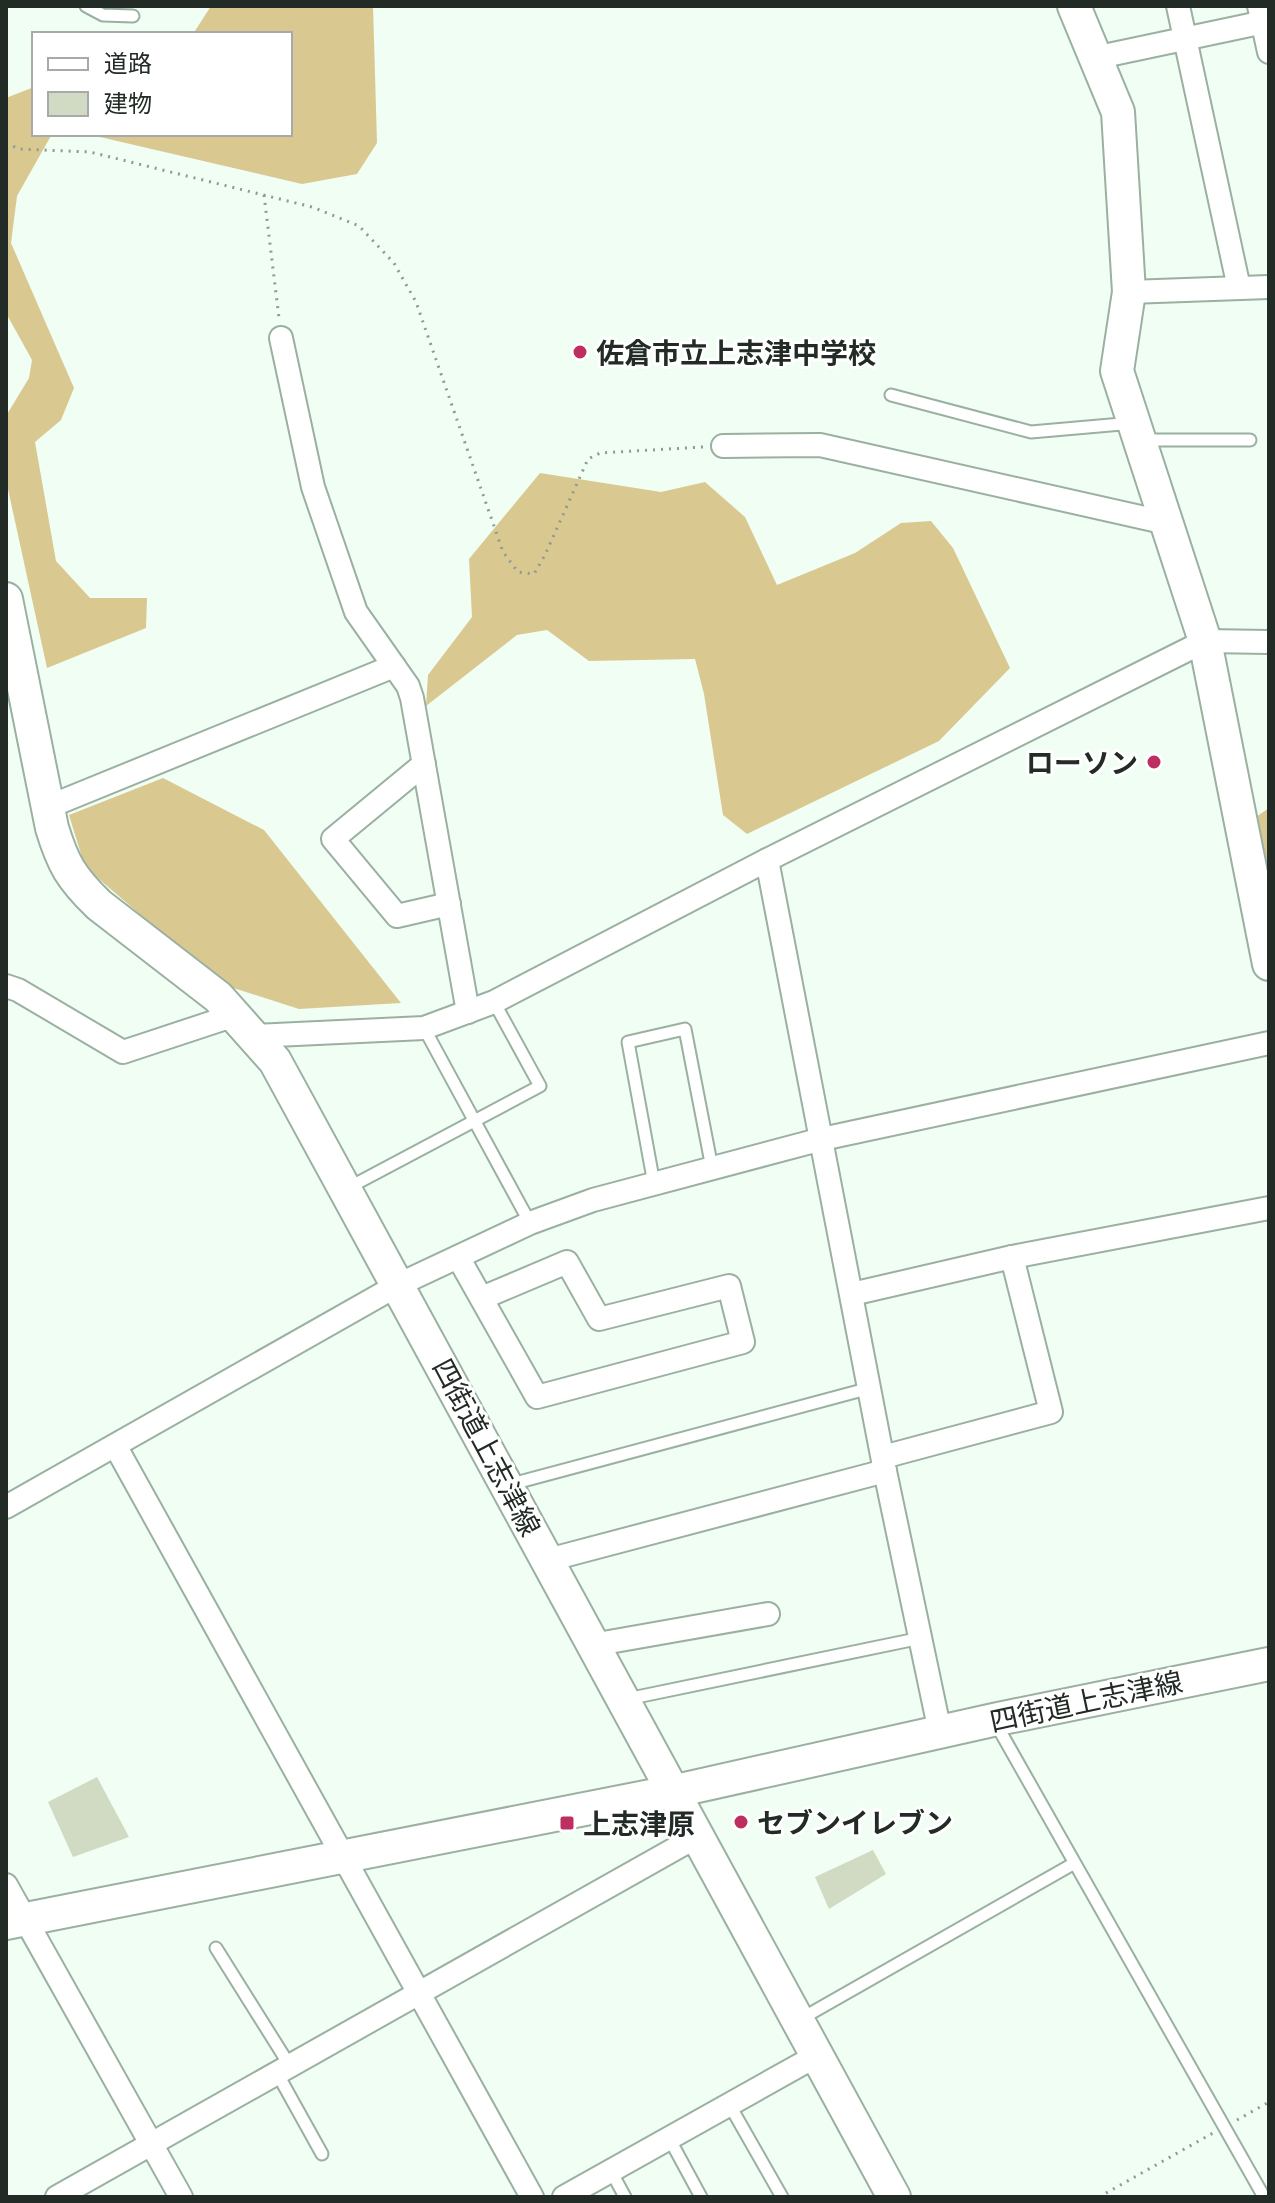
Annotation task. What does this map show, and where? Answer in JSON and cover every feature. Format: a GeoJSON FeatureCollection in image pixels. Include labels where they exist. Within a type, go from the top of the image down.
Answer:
{"type":"FeatureCollection","features":[{"type":"Feature","properties":{"kind":"street"},"geometry":{"type":"LineString","coordinates":[[1074,6],[1118,112],[1129,292],[1117,371],[1205,641],[1269,964]]}},
{"type":"Feature","properties":{"kind":"street"},"geometry":{"type":"LineString","coordinates":[[1178,6],[1239,288]]}},
{"type":"Feature","properties":{"kind":"street"},"geometry":{"type":"LineString","coordinates":[[1094,58],[1185,39],[1264,16],[1269,52]]}},
{"type":"Feature","properties":{"kind":"street"},"geometry":{"type":"LineString","coordinates":[[1129,292],[1269,287]]}},
{"type":"Feature","properties":{"kind":"street"},"geometry":{"type":"LineString","coordinates":[[281,338],[313,487],[356,612],[408,686],[412,698],[468,1012]]}},
{"type":"Feature","properties":{"kind":"street"},"geometry":{"type":"LineString","coordinates":[[723,446],[820,445],[1167,523]]}},
{"type":"Feature","properties":{"kind":"street","name":"四街道上志津線"},"geometry":{"type":"LineString","coordinates":[[6,599],[14,684],[64,864],[81,888],[99,905],[218,997],[275,1061],[671,1792],[993,1720],[1269,1664]]}},
{"type":"Feature","properties":{"kind":"street"},"geometry":{"type":"LineString","coordinates":[[6,986],[18,990],[123,1052],[245,1026],[424,1028],[494,1002],[767,860],[1205,641],[1269,642]]}},
{"type":"Feature","properties":{"kind":"street"},"geometry":{"type":"LineString","coordinates":[[48,807],[394,666]]}},
{"type":"Feature","properties":{"kind":"street"},"geometry":{"type":"LineString","coordinates":[[424,764],[333,839],[397,916],[449,904]]}},
{"type":"Feature","properties":{"kind":"street"},"geometry":{"type":"LineString","coordinates":[[767,860],[884,1464],[940,1732]]}},
{"type":"Feature","properties":{"kind":"street"},"geometry":{"type":"LineString","coordinates":[[6,1507],[398,1285],[530,1223],[593,1200],[822,1139],[1269,1043]]}},
{"type":"Feature","properties":{"kind":"street"},"geometry":{"type":"LineString","coordinates":[[852,1294],[1012,1257],[1269,1208]]}},
{"type":"Feature","properties":{"kind":"street"},"geometry":{"type":"LineString","coordinates":[[458,1257],[537,1397],[743,1342],[729,1286],[599,1319],[567,1262],[482,1298]]}},
{"type":"Feature","properties":{"kind":"street"},"geometry":{"type":"LineString","coordinates":[[548,1560],[884,1464],[1051,1412],[1012,1257]]}},
{"type":"Feature","properties":{"kind":"street"},"geometry":{"type":"LineString","coordinates":[[116,1447],[532,2197]]}},
{"type":"Feature","properties":{"kind":"street"},"geometry":{"type":"LineString","coordinates":[[592,1645],[768,1614]]}},
{"type":"Feature","properties":{"kind":"street"},"geometry":{"type":"LineString","coordinates":[[16,1921],[671,1792],[894,2197]]}},
{"type":"Feature","properties":{"kind":"street"},"geometry":{"type":"LineString","coordinates":[[57,2197],[696,1837]]}},
{"type":"Feature","properties":{"kind":"street"},"geometry":{"type":"LineString","coordinates":[[6,1885],[16,1921],[181,2197]]}},
{"type":"Feature","properties":{"kind":"street"},"geometry":{"type":"LineString","coordinates":[[564,2197],[816,2056]]}},
{"type":"Feature","properties":{"kind":"lane"},"geometry":{"type":"LineString","coordinates":[[86,6],[103,15],[133,16]]}},
{"type":"Feature","properties":{"kind":"lane"},"geometry":{"type":"LineString","coordinates":[[891,395],[1031,432],[1137,432],[1250,440]]}},
{"type":"Feature","properties":{"kind":"lane"},"geometry":{"type":"LineString","coordinates":[[346,1189],[540,1086],[494,1002]]}},
{"type":"Feature","properties":{"kind":"lane"},"geometry":{"type":"LineString","coordinates":[[424,1028],[530,1223]]}},
{"type":"Feature","properties":{"kind":"lane"},"geometry":{"type":"LineString","coordinates":[[654,1184],[628,1042],[685,1029],[712,1168]]}},
{"type":"Feature","properties":{"kind":"lane"},"geometry":{"type":"LineString","coordinates":[[507,1485],[870,1388]]}},
{"type":"Feature","properties":{"kind":"lane"},"geometry":{"type":"LineString","coordinates":[[622,1700],[921,1638]]}},
{"type":"Feature","properties":{"kind":"lane"},"geometry":{"type":"LineString","coordinates":[[993,1720],[1264,2197]]}},
{"type":"Feature","properties":{"kind":"lane"},"geometry":{"type":"LineString","coordinates":[[797,2022],[1073,1864]]}},
{"type":"Feature","properties":{"kind":"lane"},"geometry":{"type":"LineString","coordinates":[[216,1948],[283,2070],[322,2154]]}},
{"type":"Feature","properties":{"kind":"lane"},"geometry":{"type":"LineString","coordinates":[[729,2104],[782,2197]]}},
{"type":"Feature","properties":{"kind":"lane"},"geometry":{"type":"LineString","coordinates":[[669,2138],[701,2197]]}},
{"type":"Feature","properties":{"kind":"lane"},"geometry":{"type":"LineString","coordinates":[[611,2171],[625,2197]]}},
{"type":"Feature","properties":{"kind":"path"},"geometry":{"type":"LineString","coordinates":[[6,143],[19,149],[90,152],[312,207],[359,226],[394,263],[416,302],[503,552],[518,572],[534,574],[588,459],[600,453],[723,446]]}},
{"type":"Feature","properties":{"kind":"path"},"geometry":{"type":"LineString","coordinates":[[264,195],[281,338]]}},
{"type":"Feature","properties":{"kind":"path"},"geometry":{"type":"LineString","coordinates":[[1099,2197],[1269,2102]]}},
{"type":"Feature","properties":{"kind":"shaded area"},"geometry":{"type":"Polygon","coordinates":[[[211,6],[373,6],[377,143],[357,174],[302,184],[96,136],[292,136],[292,32],[194,32],[211,6]]]}},
{"type":"Feature","properties":{"kind":"shaded area"},"geometry":{"type":"Polygon","coordinates":[[[32,88],[32,136],[51,136],[17,196],[11,243],[74,388],[61,420],[35,442],[56,561],[90,598],[147,598],[146,628],[47,668],[6,480],[6,416],[29,378],[32,360],[6,313],[6,98],[32,88]]]}},
{"type":"Feature","properties":{"kind":"shaded area"},"geometry":{"type":"Polygon","coordinates":[[[540,473],[661,492],[705,482],[745,517],[777,585],[855,553],[901,523],[931,521],[953,548],[1010,668],[939,741],[747,834],[723,815],[704,694],[695,659],[589,661],[547,630],[517,635],[426,706],[428,675],[472,617],[469,559],[540,473]]]}},
{"type":"Feature","properties":{"kind":"shaded area"},"geometry":{"type":"Polygon","coordinates":[[[163,778],[264,830],[401,1003],[299,1009],[221,984],[85,867],[69,815],[163,778]]]}},
{"type":"Feature","properties":{"kind":"shaded area"},"geometry":{"type":"Polygon","coordinates":[[[1269,808],[1269,868],[1267,868],[1253,819],[1269,808]]]}},
{"type":"Feature","properties":{"kind":"building"},"geometry":{"type":"Polygon","coordinates":[[[97,1777],[129,1837],[73,1857],[48,1802],[97,1777]]]}},
{"type":"Feature","properties":{"kind":"building"},"geometry":{"type":"Polygon","coordinates":[[[873,1850],[886,1874],[829,1909],[815,1877],[873,1850]]]}},
{"type":"Feature","properties":{"kind":"place","name":"佐倉市立上志津中学校"},"geometry":{"type":"Point","coordinates":[580,352]}},
{"type":"Feature","properties":{"kind":"place","name":"ローソン"},"geometry":{"type":"Point","coordinates":[1154,762]}},
{"type":"Feature","properties":{"kind":"place","name":"セブンイレブン"},"geometry":{"type":"Point","coordinates":[741,1822]}},
{"type":"Feature","properties":{"kind":"place","name":"上志津原"},"geometry":{"type":"Point","coordinates":[567,1823]}}]}
